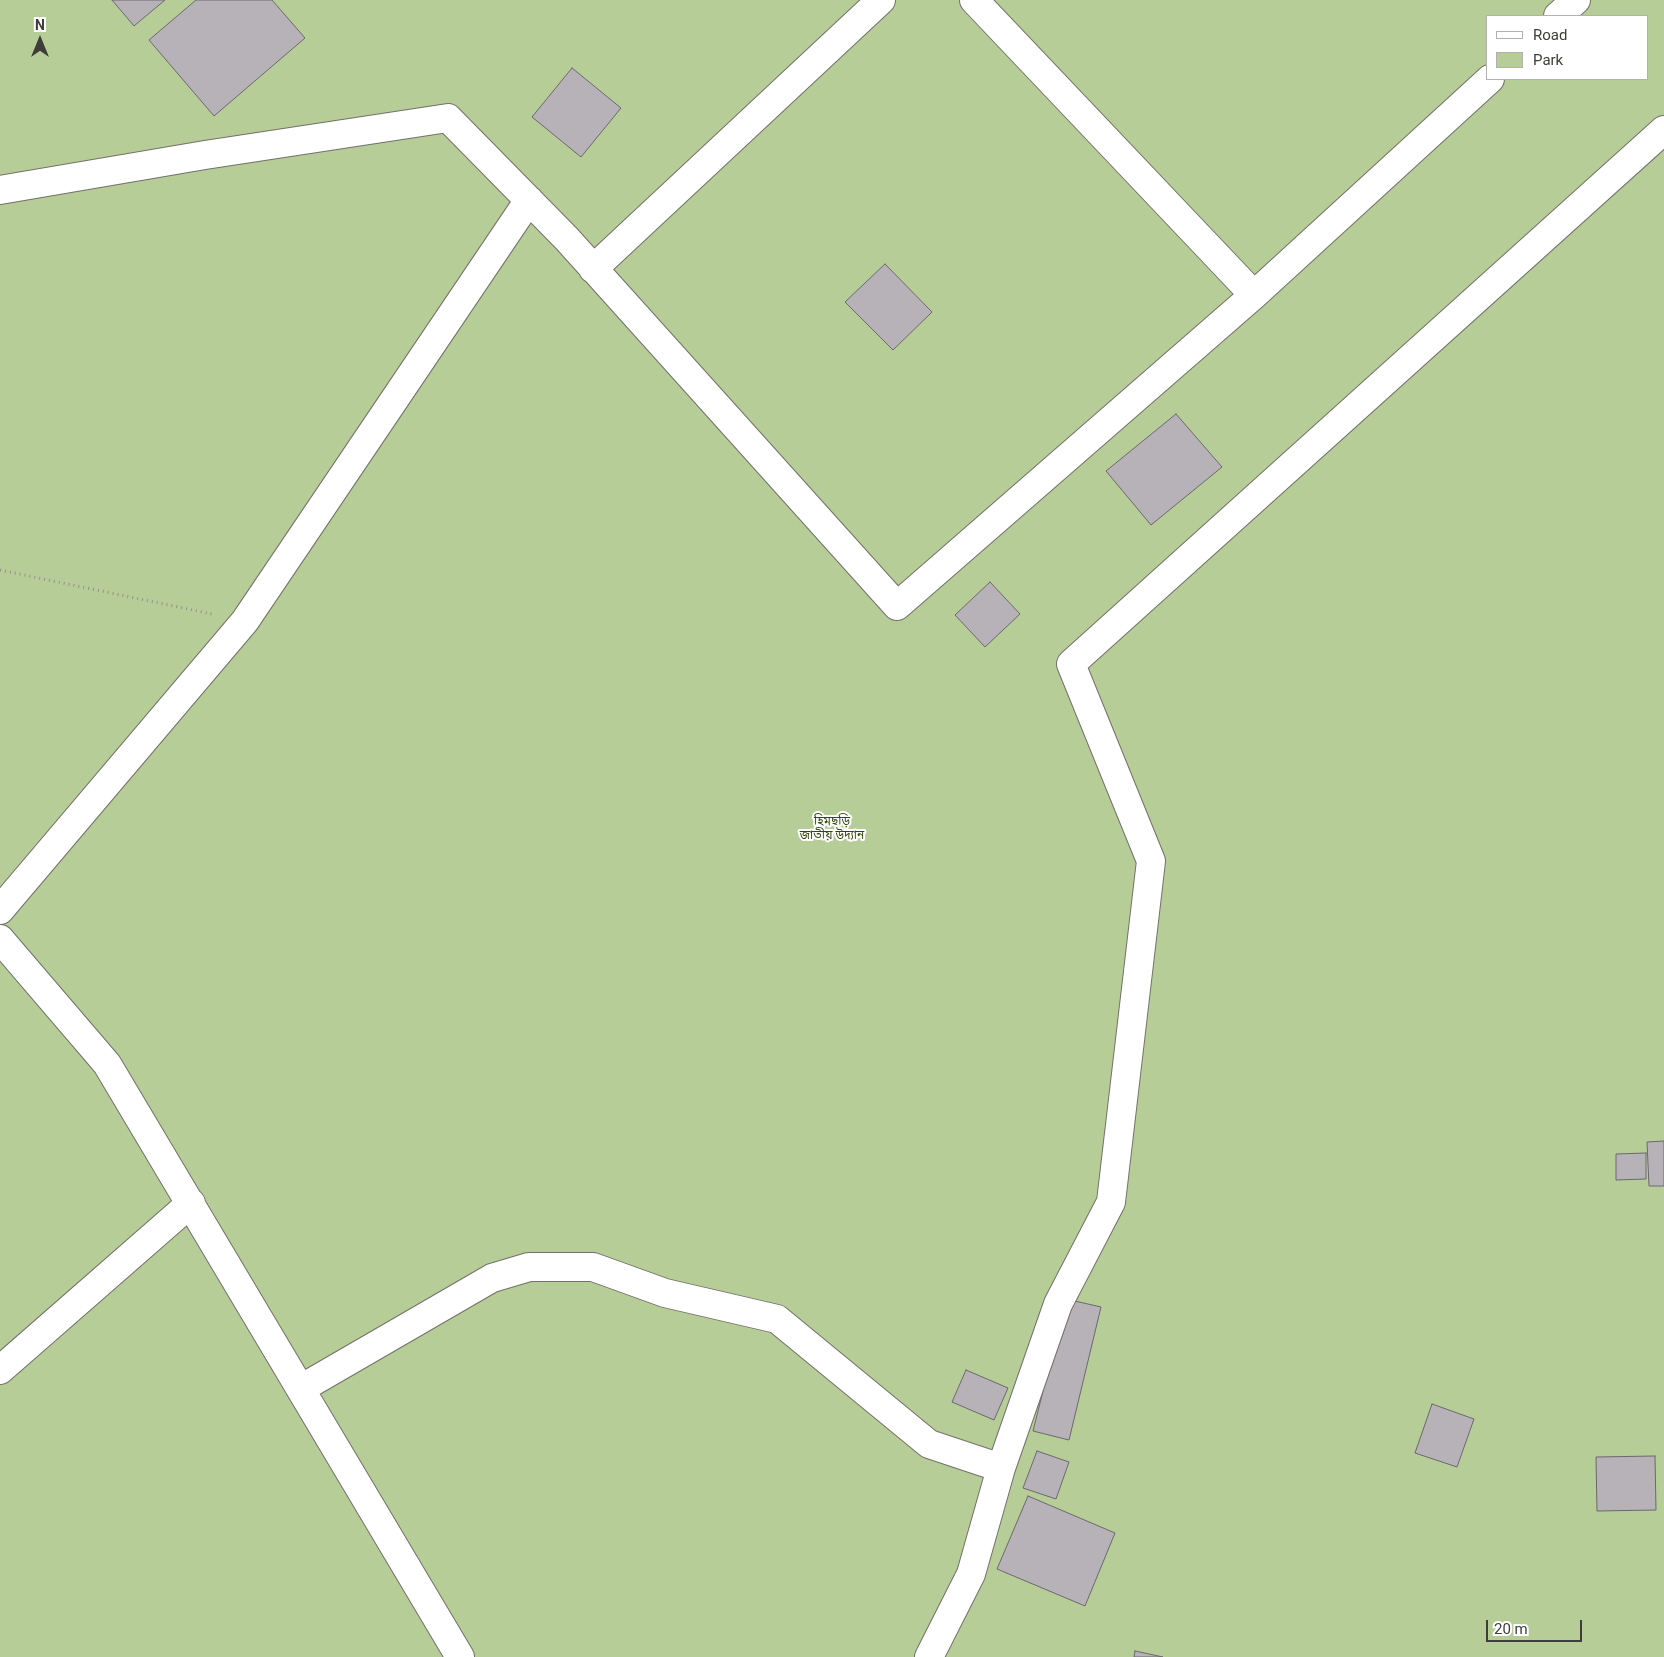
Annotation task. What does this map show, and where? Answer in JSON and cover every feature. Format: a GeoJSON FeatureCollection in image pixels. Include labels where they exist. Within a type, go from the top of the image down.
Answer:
{"type":"FeatureCollection","features":[{"type":"Feature","properties":{"kind":"street"},"geometry":{"type":"LineString","coordinates":[[593,269],[881,0]]}},
{"type":"Feature","properties":{"kind":"street"},"geometry":{"type":"LineString","coordinates":[[974,0],[1254,295]]}},
{"type":"Feature","properties":{"kind":"street"},"geometry":{"type":"LineString","coordinates":[[1559,15],[1576,0]]}},
{"type":"Feature","properties":{"kind":"street"},"geometry":{"type":"LineString","coordinates":[[0,190],[205,155],[448,118],[567,238],[897,606],[1254,295],[1489,80]]}},
{"type":"Feature","properties":{"kind":"street"},"geometry":{"type":"LineString","coordinates":[[929,1657],[971,1574],[1000,1468],[1058,1304],[1111,1202],[1151,861],[1071,664],[1664,130]]}},
{"type":"Feature","properties":{"kind":"street"},"geometry":{"type":"LineString","coordinates":[[0,910],[245,621],[529,200]]}},
{"type":"Feature","properties":{"kind":"street"},"geometry":{"type":"LineString","coordinates":[[0,939],[107,1064],[302,1388],[460,1657]]}},
{"type":"Feature","properties":{"kind":"street"},"geometry":{"type":"LineString","coordinates":[[0,1370],[191,1203]]}},
{"type":"Feature","properties":{"kind":"street"},"geometry":{"type":"LineString","coordinates":[[302,1388],[492,1278],[529,1267],[593,1267],[665,1293],[777,1319],[928,1444],[1000,1468]]}},
{"type":"Feature","properties":{"kind":"path"},"geometry":{"type":"LineString","coordinates":[[0,570],[245,621]]}},
{"type":"Feature","properties":{"kind":"green space","name":"হিমছড়ি জাতীয় উদ্যান"},"geometry":{"type":"Polygon","coordinates":[[[0,0],[1664,0],[1664,1657],[0,1657],[0,0]]]}},
{"type":"Feature","properties":{"kind":"building"},"geometry":{"type":"Polygon","coordinates":[[[112,0],[165,0],[134,26],[112,0]]]}},
{"type":"Feature","properties":{"kind":"building"},"geometry":{"type":"Polygon","coordinates":[[[196,0],[272,0],[305,38],[214,116],[149,40],[196,0]]]}},
{"type":"Feature","properties":{"kind":"building"},"geometry":{"type":"Polygon","coordinates":[[[572,68],[621,108],[581,157],[532,117],[572,68]]]}},
{"type":"Feature","properties":{"kind":"building"},"geometry":{"type":"Polygon","coordinates":[[[885,264],[932,312],[893,350],[845,302],[885,264]]]}},
{"type":"Feature","properties":{"kind":"building"},"geometry":{"type":"Polygon","coordinates":[[[1176,414],[1222,467],[1151,525],[1106,471],[1176,414]]]}},
{"type":"Feature","properties":{"kind":"building"},"geometry":{"type":"Polygon","coordinates":[[[990,582],[1020,614],[985,647],[955,615],[990,582]]]}},
{"type":"Feature","properties":{"kind":"building"},"geometry":{"type":"Polygon","coordinates":[[[1664,1141],[1664,1186],[1649,1186],[1647,1142],[1664,1141]]]}},
{"type":"Feature","properties":{"kind":"building"},"geometry":{"type":"Polygon","coordinates":[[[1646,1153],[1646,1179],[1616,1180],[1616,1154],[1646,1153]]]}},
{"type":"Feature","properties":{"kind":"building"},"geometry":{"type":"Polygon","coordinates":[[[1066,1299],[1101,1307],[1069,1440],[1033,1431],[1066,1299]]]}},
{"type":"Feature","properties":{"kind":"building"},"geometry":{"type":"Polygon","coordinates":[[[966,1370],[1008,1388],[994,1420],[952,1402],[966,1370]]]}},
{"type":"Feature","properties":{"kind":"building"},"geometry":{"type":"Polygon","coordinates":[[[1432,1404],[1474,1419],[1457,1467],[1415,1453],[1432,1404]]]}},
{"type":"Feature","properties":{"kind":"building"},"geometry":{"type":"Polygon","coordinates":[[[1037,1451],[1069,1462],[1056,1499],[1023,1488],[1037,1451]]]}},
{"type":"Feature","properties":{"kind":"building"},"geometry":{"type":"Polygon","coordinates":[[[1655,1456],[1656,1510],[1597,1511],[1596,1457],[1655,1456]]]}},
{"type":"Feature","properties":{"kind":"building"},"geometry":{"type":"Polygon","coordinates":[[[1028,1496],[1115,1533],[1085,1606],[997,1569],[1028,1496]]]}},
{"type":"Feature","properties":{"kind":"building"},"geometry":{"type":"Polygon","coordinates":[[[1135,1651],[1163,1657],[1134,1657],[1135,1651]]]}}]}
